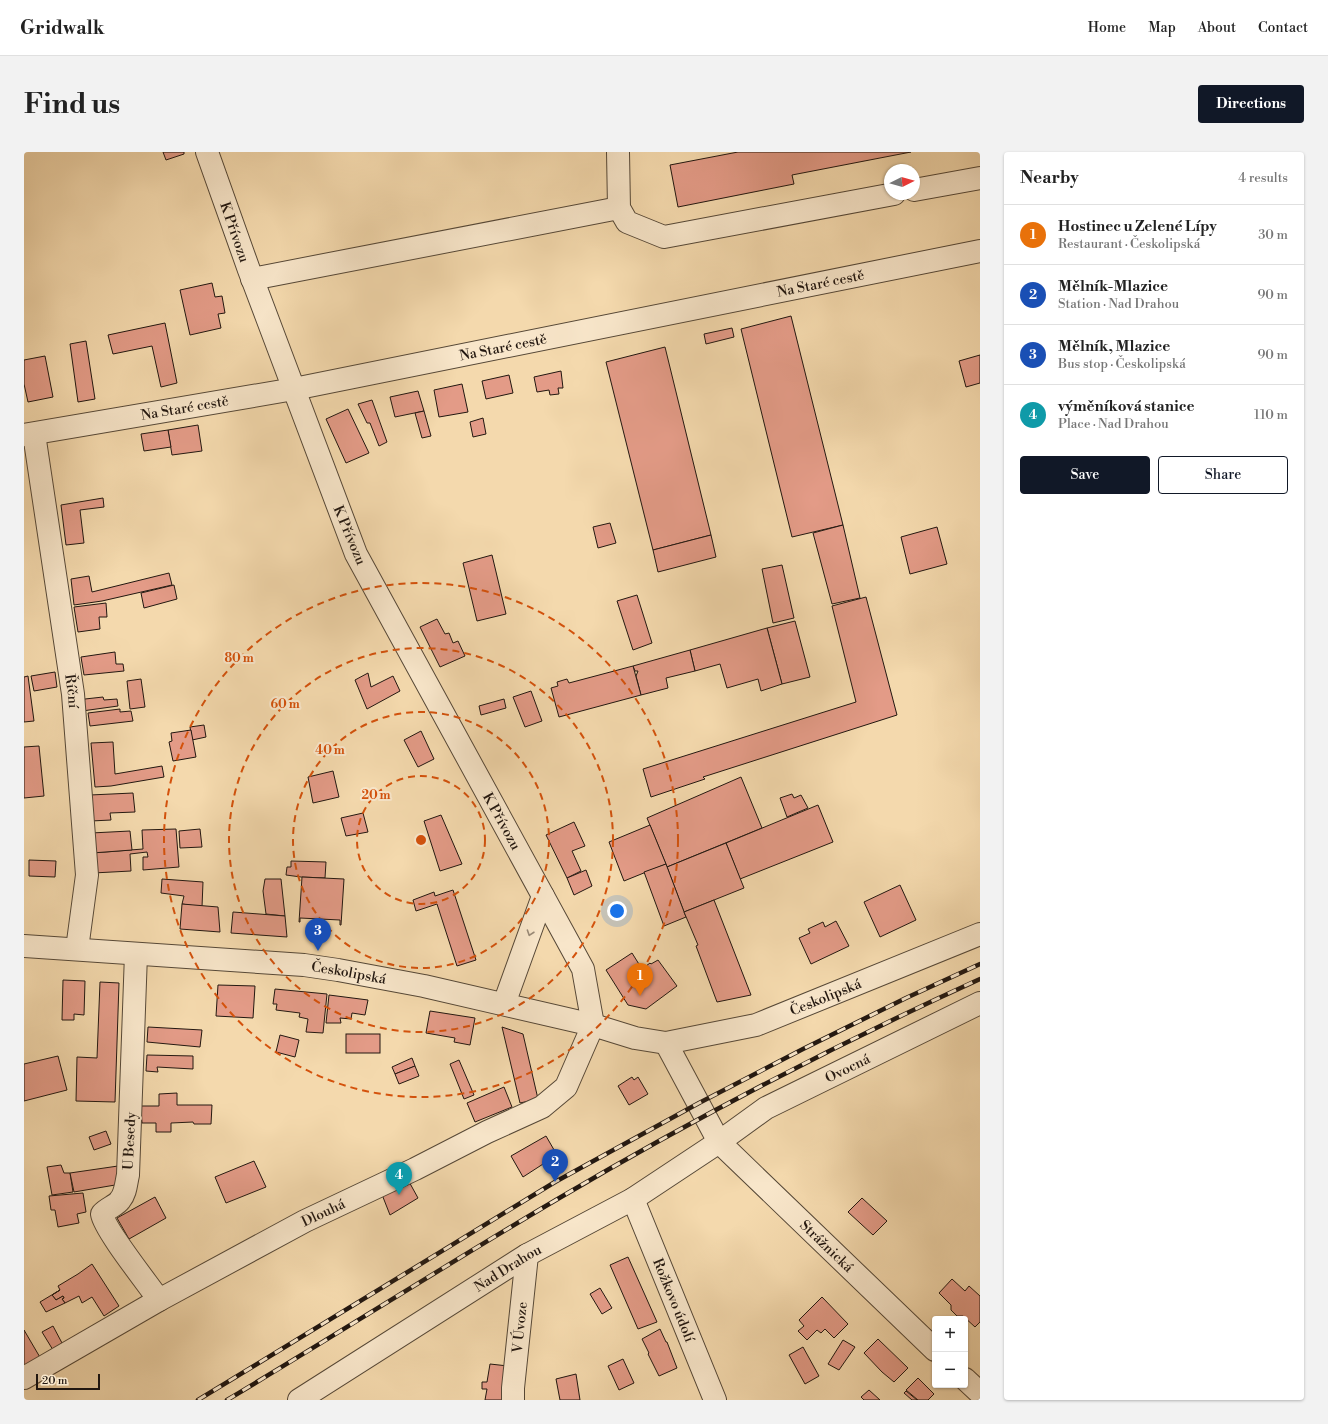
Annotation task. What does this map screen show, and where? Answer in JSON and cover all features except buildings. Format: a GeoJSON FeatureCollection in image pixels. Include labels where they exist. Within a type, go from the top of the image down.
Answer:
{"type":"FeatureCollection","features":[{"type":"Feature","properties":{"kind":"street","name":"K Přívozu"},"geometry":{"type":"LineString","coordinates":[[207,152],[252,279],[356,554],[583,969],[593,1025]]}},
{"type":"Feature","properties":{"kind":"street"},"geometry":{"type":"LineString","coordinates":[[618,152],[619,208],[627,222],[664,237],[884,196]]}},
{"type":"Feature","properties":{"kind":"street"},"geometry":{"type":"LineString","coordinates":[[920,189],[980,178]]}},
{"type":"Feature","properties":{"kind":"street"},"geometry":{"type":"LineString","coordinates":[[252,279],[619,208]]}},
{"type":"Feature","properties":{"kind":"street","name":"Na Staré cestě"},"geometry":{"type":"LineString","coordinates":[[29,435],[294,389],[980,251]]}},
{"type":"Feature","properties":{"kind":"street","name":"Říční"},"geometry":{"type":"LineString","coordinates":[[29,435],[73,694],[87,875],[77,949]]}},
{"type":"Feature","properties":{"kind":"street"},"geometry":{"type":"LineString","coordinates":[[504,1004],[543,896]]}},
{"type":"Feature","properties":{"kind":"street","name":"Českolipská"},"geometry":{"type":"LineString","coordinates":[[24,946],[304,965],[331,969],[424,986],[593,1025],[635,1038],[666,1043],[756,1025],[980,934]]}},
{"type":"Feature","properties":{"kind":"street","name":"U Besedy"},"geometry":{"type":"LineString","coordinates":[[136,954],[128,1175],[124,1193],[120,1201],[102,1214],[103,1220],[116,1240],[159,1300]]}},
{"type":"Feature","properties":{"kind":"street","name":"Ovocná"},"geometry":{"type":"LineString","coordinates":[[719,1142],[766,1108],[980,1003]]}},
{"type":"Feature","properties":{"kind":"street","name":"Dlouhá"},"geometry":{"type":"LineString","coordinates":[[24,1378],[159,1300],[304,1221],[415,1169],[487,1132],[542,1107],[566,1087],[593,1025]]}},
{"type":"Feature","properties":{"kind":"street"},"geometry":{"type":"LineString","coordinates":[[666,1043],[719,1142]]}},
{"type":"Feature","properties":{"kind":"street","name":"Nad Drahou"},"geometry":{"type":"LineString","coordinates":[[299,1400],[527,1255],[633,1199],[719,1142]]}},
{"type":"Feature","properties":{"kind":"street","name":"Strážnická"},"geometry":{"type":"LineString","coordinates":[[719,1142],[932,1347]]}},
{"type":"Feature","properties":{"kind":"street","name":"Rožkovo údolí"},"geometry":{"type":"LineString","coordinates":[[633,1199],[715,1400]]}},
{"type":"Feature","properties":{"kind":"street","name":"V Úvoze"},"geometry":{"type":"LineString","coordinates":[[513,1400],[527,1255]]}},
{"type":"Feature","properties":{"kind":"street"},"geometry":{"type":"LineString","coordinates":[[968,1382],[980,1393]]}},
{"type":"Feature","properties":{"kind":"railway"},"geometry":{"type":"LineString","coordinates":[[198,1400],[555,1182],[699,1103],[803,1049],[906,998],[980,964]]}},
{"type":"Feature","properties":{"kind":"railway"},"geometry":{"type":"LineString","coordinates":[[227,1400],[612,1167],[820,1055],[980,979]]}},
{"type":"Feature","properties":{"kind":"place","name":"Mělník, Mlazice"},"geometry":{"type":"Point","coordinates":[318,951]}},
{"type":"Feature","properties":{"kind":"place","name":"Hostinec u Zelené Lípy"},"geometry":{"type":"Point","coordinates":[640,996]}},
{"type":"Feature","properties":{"kind":"place","name":"Mělník-Mlazice"},"geometry":{"type":"Point","coordinates":[555,1182]}},
{"type":"Feature","properties":{"kind":"place","name":"výměníková stanice"},"geometry":{"type":"Point","coordinates":[399,1195]}}]}
